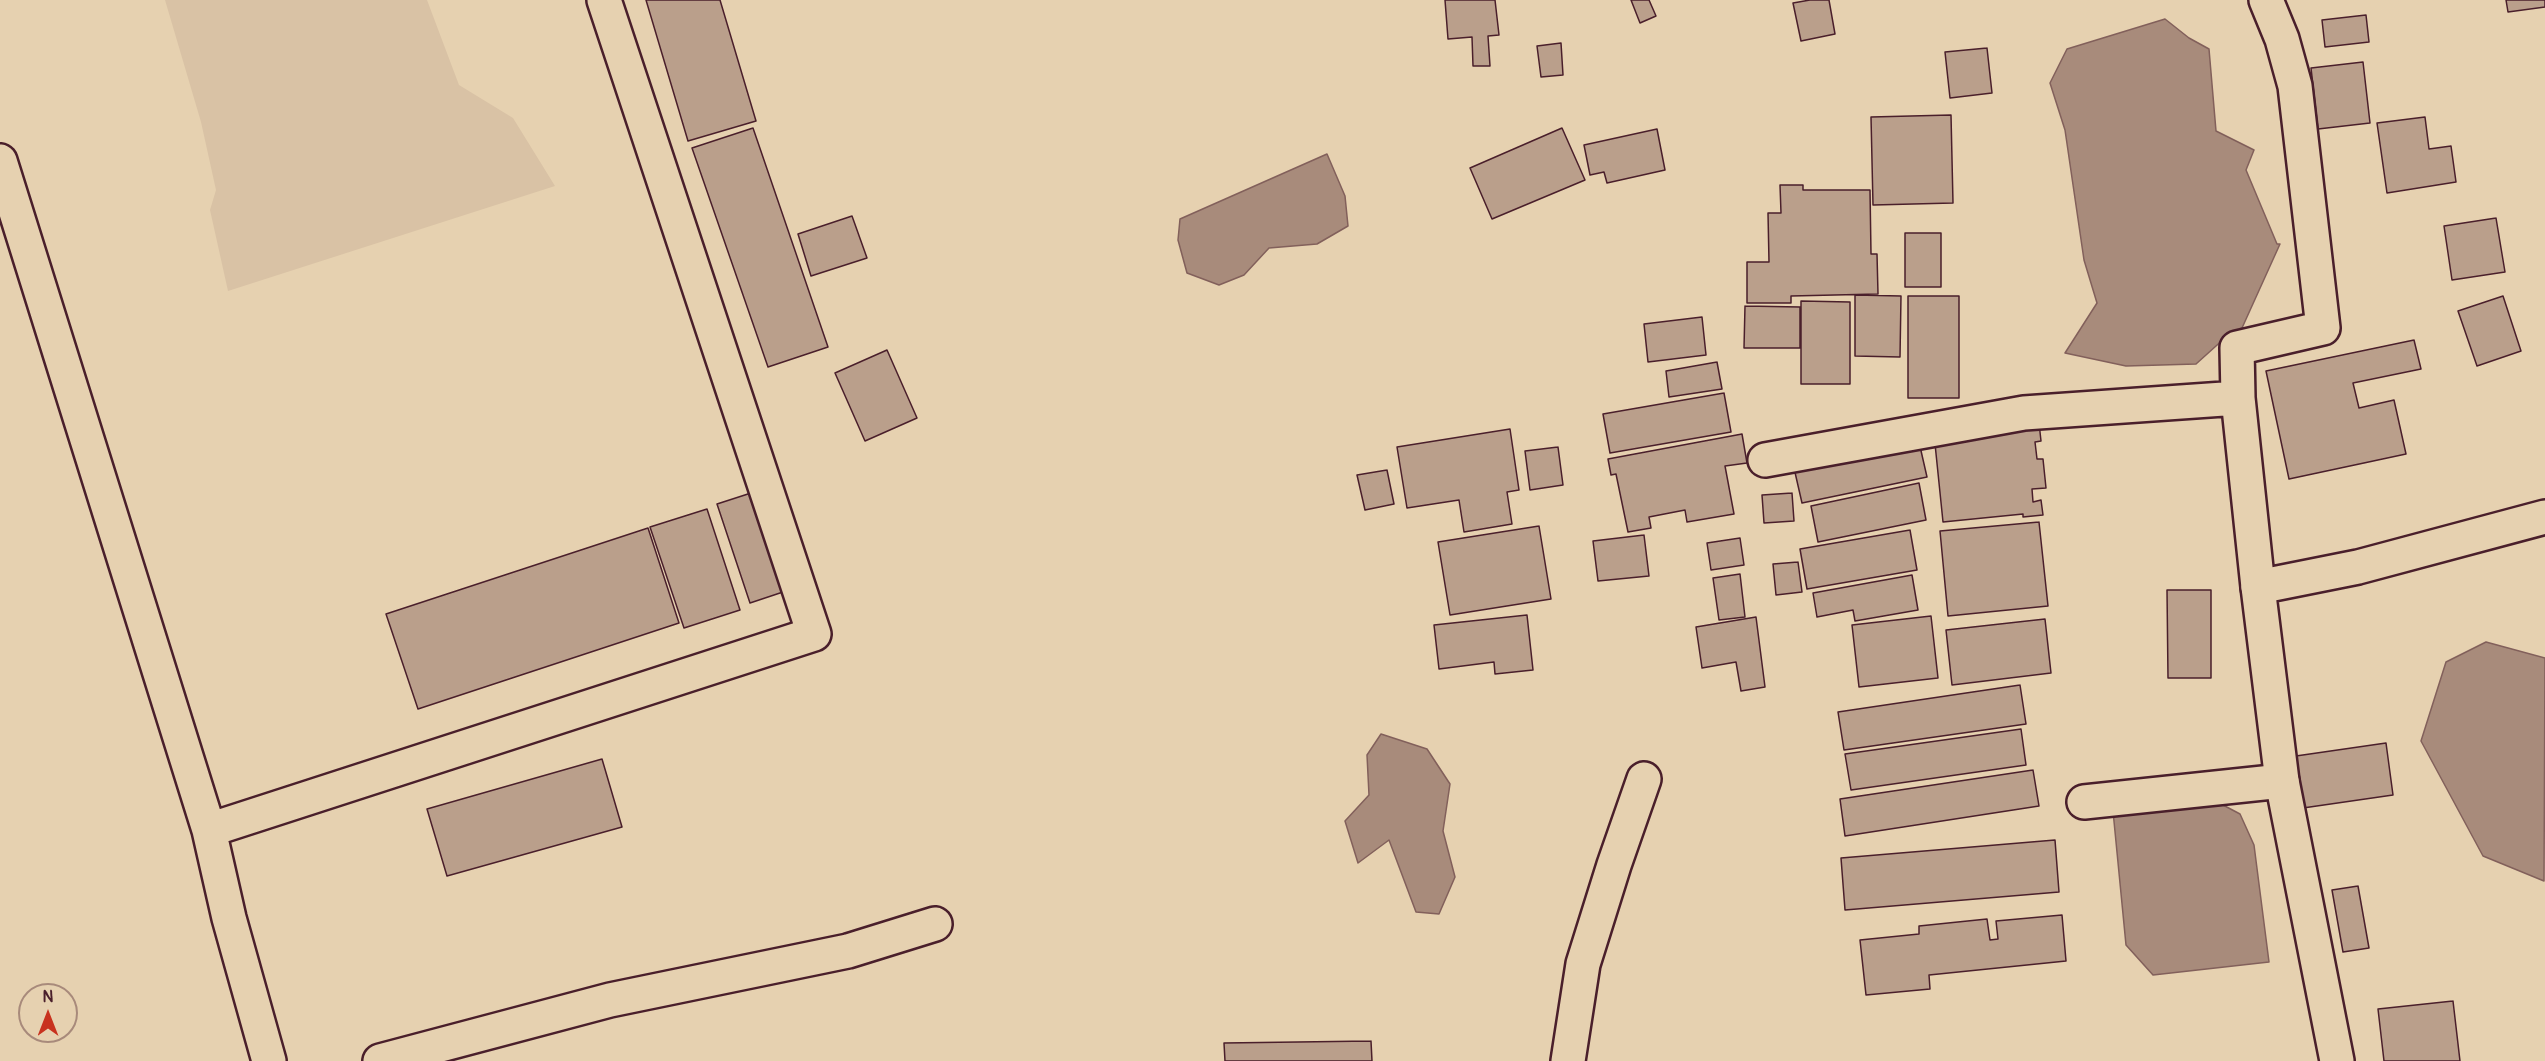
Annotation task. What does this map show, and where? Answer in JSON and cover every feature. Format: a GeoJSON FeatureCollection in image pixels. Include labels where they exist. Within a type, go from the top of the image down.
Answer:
{"type":"FeatureCollection","features":[{"type":"Feature","properties":{"kind":"street"},"geometry":{"type":"LineString","coordinates":[[209,830],[814,634],[604,0]]}},
{"type":"Feature","properties":{"kind":"street"},"geometry":{"type":"LineString","coordinates":[[2266,0],[2282,39],[2295,86],[2323,328],[2237,348],[2238,398],[2282,781],[2337,1061]]}},
{"type":"Feature","properties":{"kind":"street"},"geometry":{"type":"LineString","coordinates":[[0,160],[209,830],[229,918],[269,1061]]}},
{"type":"Feature","properties":{"kind":"street"},"geometry":{"type":"LineString","coordinates":[[1765,460],[2024,413],[2238,398]]}},
{"type":"Feature","properties":{"kind":"street"},"geometry":{"type":"LineString","coordinates":[[2258,587],[2358,567],[2545,517]]}},
{"type":"Feature","properties":{"kind":"street"},"geometry":{"type":"LineString","coordinates":[[1568,1061],[1583,964],[1644,779]]}},
{"type":"Feature","properties":{"kind":"street"},"geometry":{"type":"LineString","coordinates":[[2084,802],[2282,781]]}},
{"type":"Feature","properties":{"kind":"street"},"geometry":{"type":"LineString","coordinates":[[380,1061],[610,1000],[848,951],[935,924]]}},
{"type":"Feature","properties":{"kind":"shaded area"},"geometry":{"type":"Polygon","coordinates":[[[165,0],[427,0],[459,85],[513,118],[555,186],[228,291],[210,210],[216,190],[201,122],[165,0]]]}},
{"type":"Feature","properties":{"kind":"shaded area"},"geometry":{"type":"Polygon","coordinates":[[[2165,19],[2189,38],[2209,49],[2216,131],[2254,150],[2246,170],[2277,244],[2280,244],[2242,328],[2226,337],[2196,364],[2126,366],[2065,353],[2097,303],[2084,260],[2065,130],[2050,83],[2067,49],[2165,19]]]}},
{"type":"Feature","properties":{"kind":"shaded area"},"geometry":{"type":"Polygon","coordinates":[[[1327,154],[1345,196],[1348,226],[1317,244],[1269,248],[1244,275],[1219,285],[1187,273],[1178,240],[1180,219],[1327,154]]]}},
{"type":"Feature","properties":{"kind":"shaded area"},"geometry":{"type":"Polygon","coordinates":[[[2486,642],[2545,658],[2544,881],[2483,856],[2421,741],[2446,662],[2486,642]]]}},
{"type":"Feature","properties":{"kind":"shaded area"},"geometry":{"type":"Polygon","coordinates":[[[1381,734],[1427,749],[1450,784],[1443,831],[1455,877],[1439,914],[1416,912],[1389,840],[1358,863],[1345,821],[1369,795],[1367,755],[1381,734]]]}},
{"type":"Feature","properties":{"kind":"shaded area"},"geometry":{"type":"Polygon","coordinates":[[[2206,796],[2240,814],[2254,845],[2269,962],[2153,975],[2126,945],[2113,811],[2206,796]]]}},
{"type":"Feature","properties":{"kind":"building"},"geometry":{"type":"Polygon","coordinates":[[[646,0],[720,0],[756,121],[688,141],[646,0]]]}},
{"type":"Feature","properties":{"kind":"building"},"geometry":{"type":"Polygon","coordinates":[[[1445,0],[1495,0],[1499,35],[1488,36],[1490,66],[1473,66],[1472,37],[1448,39],[1445,0]]]}},
{"type":"Feature","properties":{"kind":"building"},"geometry":{"type":"Polygon","coordinates":[[[1631,0],[1649,0],[1656,16],[1640,23],[1631,0]]]}},
{"type":"Feature","properties":{"kind":"building"},"geometry":{"type":"Polygon","coordinates":[[[1829,0],[1835,34],[1801,41],[1793,3],[1829,0]]]}},
{"type":"Feature","properties":{"kind":"building"},"geometry":{"type":"Polygon","coordinates":[[[2506,0],[2545,0],[2545,7],[2508,12],[2506,0]]]}},
{"type":"Feature","properties":{"kind":"building"},"geometry":{"type":"Polygon","coordinates":[[[2366,15],[2369,42],[2325,47],[2322,20],[2366,15]]]}},
{"type":"Feature","properties":{"kind":"building"},"geometry":{"type":"Polygon","coordinates":[[[1561,43],[1563,75],[1541,77],[1537,46],[1561,43]]]}},
{"type":"Feature","properties":{"kind":"building"},"geometry":{"type":"Polygon","coordinates":[[[1987,48],[1992,93],[1950,98],[1945,52],[1987,48]]]}},
{"type":"Feature","properties":{"kind":"building"},"geometry":{"type":"Polygon","coordinates":[[[2363,62],[2370,123],[2318,129],[2311,68],[2363,62]]]}},
{"type":"Feature","properties":{"kind":"building"},"geometry":{"type":"Polygon","coordinates":[[[1951,115],[1953,203],[1873,205],[1871,117],[1951,115]]]}},
{"type":"Feature","properties":{"kind":"building"},"geometry":{"type":"Polygon","coordinates":[[[2425,117],[2429,149],[2451,146],[2456,182],[2387,193],[2377,123],[2425,117]]]}},
{"type":"Feature","properties":{"kind":"building"},"geometry":{"type":"Polygon","coordinates":[[[753,128],[828,347],[768,367],[692,148],[753,128]]]}},
{"type":"Feature","properties":{"kind":"building"},"geometry":{"type":"Polygon","coordinates":[[[1562,128],[1585,180],[1492,219],[1470,168],[1562,128]]]}},
{"type":"Feature","properties":{"kind":"building"},"geometry":{"type":"Polygon","coordinates":[[[1657,129],[1665,170],[1607,183],[1604,172],[1590,175],[1584,145],[1657,129]]]}},
{"type":"Feature","properties":{"kind":"building"},"geometry":{"type":"Polygon","coordinates":[[[1780,185],[1803,185],[1803,190],[1870,190],[1871,254],[1877,254],[1878,294],[1791,296],[1791,303],[1747,303],[1747,262],[1769,262],[1768,213],[1781,213],[1780,185]]]}},
{"type":"Feature","properties":{"kind":"building"},"geometry":{"type":"Polygon","coordinates":[[[852,216],[867,258],[811,276],[798,234],[852,216]]]}},
{"type":"Feature","properties":{"kind":"building"},"geometry":{"type":"Polygon","coordinates":[[[2496,218],[2505,272],[2452,280],[2444,226],[2496,218]]]}},
{"type":"Feature","properties":{"kind":"building"},"geometry":{"type":"Polygon","coordinates":[[[1905,233],[1941,233],[1941,287],[1905,287],[1905,233]]]}},
{"type":"Feature","properties":{"kind":"building"},"geometry":{"type":"Polygon","coordinates":[[[1855,295],[1901,296],[1900,357],[1855,356],[1855,295]]]}},
{"type":"Feature","properties":{"kind":"building"},"geometry":{"type":"Polygon","coordinates":[[[1908,296],[1959,296],[1959,398],[1908,398],[1908,296]]]}},
{"type":"Feature","properties":{"kind":"building"},"geometry":{"type":"Polygon","coordinates":[[[2503,296],[2521,351],[2477,366],[2458,311],[2503,296]]]}},
{"type":"Feature","properties":{"kind":"building"},"geometry":{"type":"Polygon","coordinates":[[[1801,301],[1850,302],[1850,384],[1801,384],[1801,301]]]}},
{"type":"Feature","properties":{"kind":"building"},"geometry":{"type":"Polygon","coordinates":[[[1745,306],[1800,307],[1800,348],[1744,348],[1745,306]]]}},
{"type":"Feature","properties":{"kind":"building"},"geometry":{"type":"Polygon","coordinates":[[[1702,317],[1706,355],[1648,362],[1644,324],[1702,317]]]}},
{"type":"Feature","properties":{"kind":"building"},"geometry":{"type":"Polygon","coordinates":[[[2414,340],[2421,369],[2353,383],[2359,408],[2394,400],[2406,454],[2289,479],[2266,371],[2414,340]]]}},
{"type":"Feature","properties":{"kind":"building"},"geometry":{"type":"Polygon","coordinates":[[[887,350],[917,418],[865,441],[835,373],[887,350]]]}},
{"type":"Feature","properties":{"kind":"building"},"geometry":{"type":"Polygon","coordinates":[[[1717,362],[1722,389],[1669,397],[1666,371],[1717,362]]]}},
{"type":"Feature","properties":{"kind":"building"},"geometry":{"type":"Polygon","coordinates":[[[1724,393],[1731,432],[1610,453],[1603,414],[1724,393]]]}},
{"type":"Feature","properties":{"kind":"building"},"geometry":{"type":"Polygon","coordinates":[[[2039,423],[2041,441],[2035,442],[2037,459],[2043,459],[2046,488],[2032,489],[2033,502],[2041,500],[2043,515],[2023,517],[2023,514],[1943,522],[1934,434],[2039,423]]]}},
{"type":"Feature","properties":{"kind":"building"},"geometry":{"type":"Polygon","coordinates":[[[1510,429],[1519,490],[1507,492],[1512,524],[1464,532],[1459,500],[1407,508],[1397,447],[1510,429]]]}},
{"type":"Feature","properties":{"kind":"building"},"geometry":{"type":"Polygon","coordinates":[[[1742,434],[1747,463],[1725,466],[1734,514],[1687,522],[1685,510],[1649,517],[1651,528],[1628,532],[1616,474],[1611,475],[1608,459],[1742,434]]]}},
{"type":"Feature","properties":{"kind":"building"},"geometry":{"type":"Polygon","coordinates":[[[1919,442],[1927,477],[1802,503],[1794,468],[1919,442]]]}},
{"type":"Feature","properties":{"kind":"building"},"geometry":{"type":"Polygon","coordinates":[[[1558,447],[1563,485],[1530,490],[1525,451],[1558,447]]]}},
{"type":"Feature","properties":{"kind":"building"},"geometry":{"type":"Polygon","coordinates":[[[1387,470],[1394,504],[1365,510],[1357,475],[1387,470]]]}},
{"type":"Feature","properties":{"kind":"building"},"geometry":{"type":"Polygon","coordinates":[[[1919,483],[1926,520],[1818,542],[1811,506],[1919,483]]]}},
{"type":"Feature","properties":{"kind":"building"},"geometry":{"type":"Polygon","coordinates":[[[751,493],[783,592],[750,603],[717,504],[751,493]]]}},
{"type":"Feature","properties":{"kind":"building"},"geometry":{"type":"Polygon","coordinates":[[[1792,493],[1794,521],[1764,523],[1762,495],[1792,493]]]}},
{"type":"Feature","properties":{"kind":"building"},"geometry":{"type":"Polygon","coordinates":[[[707,509],[740,610],[684,628],[650,527],[707,509]]]}},
{"type":"Feature","properties":{"kind":"building"},"geometry":{"type":"Polygon","coordinates":[[[2039,522],[2048,606],[1948,616],[1940,531],[2039,522]]]}},
{"type":"Feature","properties":{"kind":"building"},"geometry":{"type":"Polygon","coordinates":[[[1539,526],[1551,599],[1450,615],[1438,542],[1539,526]]]}},
{"type":"Feature","properties":{"kind":"building"},"geometry":{"type":"Polygon","coordinates":[[[648,528],[679,623],[418,709],[386,614],[648,528]]]}},
{"type":"Feature","properties":{"kind":"building"},"geometry":{"type":"Polygon","coordinates":[[[1910,530],[1917,570],[1807,589],[1800,549],[1910,530]]]}},
{"type":"Feature","properties":{"kind":"building"},"geometry":{"type":"Polygon","coordinates":[[[1644,535],[1649,576],[1598,581],[1593,541],[1644,535]]]}},
{"type":"Feature","properties":{"kind":"building"},"geometry":{"type":"Polygon","coordinates":[[[1740,538],[1744,565],[1711,570],[1707,543],[1740,538]]]}},
{"type":"Feature","properties":{"kind":"building"},"geometry":{"type":"Polygon","coordinates":[[[1798,562],[1802,592],[1776,595],[1773,564],[1798,562]]]}},
{"type":"Feature","properties":{"kind":"building"},"geometry":{"type":"Polygon","coordinates":[[[1740,574],[1745,617],[1719,620],[1713,578],[1740,574]]]}},
{"type":"Feature","properties":{"kind":"building"},"geometry":{"type":"Polygon","coordinates":[[[1912,575],[1918,610],[1855,621],[1853,610],[1817,617],[1813,593],[1912,575]]]}},
{"type":"Feature","properties":{"kind":"building"},"geometry":{"type":"Polygon","coordinates":[[[2167,590],[2211,590],[2211,678],[2168,678],[2167,590]]]}},
{"type":"Feature","properties":{"kind":"building"},"geometry":{"type":"Polygon","coordinates":[[[1527,615],[1533,670],[1495,674],[1494,662],[1439,669],[1434,625],[1527,615]]]}},
{"type":"Feature","properties":{"kind":"building"},"geometry":{"type":"Polygon","coordinates":[[[1931,616],[1938,678],[1859,687],[1852,625],[1931,616]]]}},
{"type":"Feature","properties":{"kind":"building"},"geometry":{"type":"Polygon","coordinates":[[[1756,617],[1765,687],[1741,691],[1736,662],[1702,668],[1696,627],[1756,617]]]}},
{"type":"Feature","properties":{"kind":"building"},"geometry":{"type":"Polygon","coordinates":[[[2045,619],[2051,673],[1952,685],[1946,630],[2045,619]]]}},
{"type":"Feature","properties":{"kind":"building"},"geometry":{"type":"Polygon","coordinates":[[[2020,685],[2026,724],[1844,750],[1838,712],[2020,685]]]}},
{"type":"Feature","properties":{"kind":"building"},"geometry":{"type":"Polygon","coordinates":[[[2021,729],[2026,765],[1851,790],[1845,754],[2021,729]]]}},
{"type":"Feature","properties":{"kind":"building"},"geometry":{"type":"Polygon","coordinates":[[[2386,743],[2393,795],[2296,809],[2289,757],[2386,743]]]}},
{"type":"Feature","properties":{"kind":"building"},"geometry":{"type":"Polygon","coordinates":[[[602,759],[622,827],[447,876],[427,809],[602,759]]]}},
{"type":"Feature","properties":{"kind":"building"},"geometry":{"type":"Polygon","coordinates":[[[2033,770],[2039,806],[1845,836],[1840,799],[2033,770]]]}},
{"type":"Feature","properties":{"kind":"building"},"geometry":{"type":"Polygon","coordinates":[[[2055,840],[2059,892],[1845,910],[1841,858],[2055,840]]]}},
{"type":"Feature","properties":{"kind":"building"},"geometry":{"type":"Polygon","coordinates":[[[2358,886],[2369,948],[2343,952],[2332,890],[2358,886]]]}},
{"type":"Feature","properties":{"kind":"building"},"geometry":{"type":"Polygon","coordinates":[[[2062,915],[2066,961],[1929,975],[1930,989],[1866,995],[1860,940],[1919,934],[1919,926],[1987,919],[1990,940],[1998,939],[1996,921],[2062,915]]]}},
{"type":"Feature","properties":{"kind":"building"},"geometry":{"type":"Polygon","coordinates":[[[2453,1001],[2460,1061],[2384,1061],[2378,1009],[2453,1001]]]}},
{"type":"Feature","properties":{"kind":"building"},"geometry":{"type":"Polygon","coordinates":[[[1371,1041],[1372,1061],[1225,1061],[1224,1043],[1371,1041]]]}}]}
